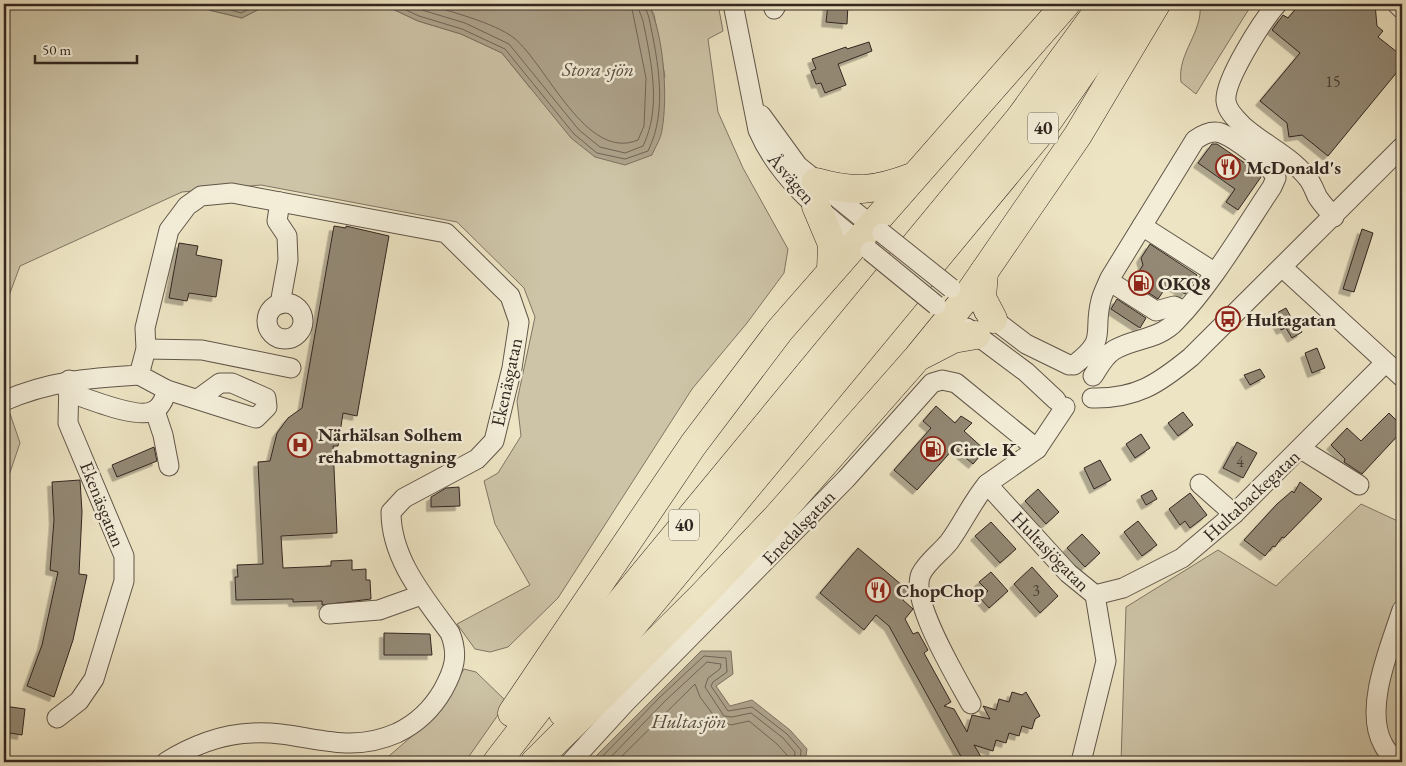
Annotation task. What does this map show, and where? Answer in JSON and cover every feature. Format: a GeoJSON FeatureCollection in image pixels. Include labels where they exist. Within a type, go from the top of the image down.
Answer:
{"type":"FeatureCollection","features":[{"type":"Feature","properties":{"kind":"highway"},"geometry":{"type":"LineString","coordinates":[[478,762],[693,445],[780,330],[830,270],[870,238],[913,176],[1066,4]]}},
{"type":"Feature","properties":{"kind":"highway","name":"40"},"geometry":{"type":"LineString","coordinates":[[497,762],[540,704],[631,589],[1019,119],[1103,4]]}},
{"type":"Feature","properties":{"kind":"highway","name":"40"},"geometry":{"type":"LineString","coordinates":[[525,762],[614,648],[1038,134],[1130,4]]}},
{"type":"Feature","properties":{"kind":"highway"},"geometry":{"type":"LineString","coordinates":[[534,762],[756,540],[917,358],[951,302],[984,272],[1078,135],[1156,4]]}},
{"type":"Feature","properties":{"kind":"highway"},"geometry":{"type":"LineString","coordinates":[[830,270],[832,244],[816,194],[844,189],[868,190],[913,176]]}},
{"type":"Feature","properties":{"kind":"highway"},"geometry":{"type":"LineString","coordinates":[[917,358],[953,339],[985,327],[982,298],[984,272]]}},
{"type":"Feature","properties":{"kind":"street","name":"Åsvägen"},"geometry":{"type":"LineString","coordinates":[[733,4],[751,100],[758,130],[766,149],[784,174],[816,194],[870,238]]}},
{"type":"Feature","properties":{"kind":"street"},"geometry":{"type":"LineString","coordinates":[[1278,4],[1264,20],[1233,76],[1226,90],[1226,102],[1230,112],[1243,126],[1284,155],[1307,176],[1318,198],[1334,217]]}},
{"type":"Feature","properties":{"kind":"street"},"geometry":{"type":"LineString","coordinates":[[1397,4],[1402,9]]}},
{"type":"Feature","properties":{"kind":"street"},"geometry":{"type":"LineString","coordinates":[[870,238],[985,327],[1026,372],[1061,403],[1082,407],[1092,398],[1095,391],[1093,376],[1099,353],[1098,338],[1101,300],[1109,281],[1184,154],[1195,140],[1206,133],[1220,133],[1272,169],[1276,178],[1272,187],[1214,272],[1176,322],[1158,334],[1099,353],[1057,373],[1053,379],[1052,386],[1061,403]]}},
{"type":"Feature","properties":{"kind":"street"},"geometry":{"type":"LineString","coordinates":[[1092,398],[1123,397],[1164,380],[1191,357],[1334,217],[1402,147]]}},
{"type":"Feature","properties":{"kind":"street","name":"Ekenäsgatan"},"geometry":{"type":"LineString","coordinates":[[139,375],[146,348],[145,328],[166,237],[177,217],[201,196],[216,193],[232,193],[446,233],[510,296],[519,322],[512,368],[494,441],[477,459],[404,498],[391,512],[391,525],[405,569],[422,595]]}},
{"type":"Feature","properties":{"kind":"street"},"geometry":{"type":"LineString","coordinates":[[280,202],[278,220],[286,236],[288,260],[280,304]]}},
{"type":"Feature","properties":{"kind":"street"},"geometry":{"type":"LineString","coordinates":[[1142,226],[1214,272]]}},
{"type":"Feature","properties":{"kind":"street"},"geometry":{"type":"LineString","coordinates":[[1282,267],[1402,378]]}},
{"type":"Feature","properties":{"kind":"street"},"geometry":{"type":"LineString","coordinates":[[1109,281],[1156,311],[1174,306],[1184,312]]}},
{"type":"Feature","properties":{"kind":"street"},"geometry":{"type":"LineString","coordinates":[[985,327],[1072,365],[1085,368],[1093,376]]}},
{"type":"Feature","properties":{"kind":"street"},"geometry":{"type":"LineString","coordinates":[[146,348],[202,350],[291,368]]}},
{"type":"Feature","properties":{"kind":"street","name":"Hultabackegatan"},"geometry":{"type":"LineString","coordinates":[[1095,595],[1122,588],[1182,558],[1234,514],[1385,363]]}},
{"type":"Feature","properties":{"kind":"street"},"geometry":{"type":"LineString","coordinates":[[4,401],[30,390],[139,375],[167,390],[198,399]]}},
{"type":"Feature","properties":{"kind":"street","name":"Enedalsgatan"},"geometry":{"type":"LineString","coordinates":[[571,762],[625,703],[846,479],[932,383],[942,380],[956,383],[1037,449]]}},
{"type":"Feature","properties":{"kind":"street"},"geometry":{"type":"LineString","coordinates":[[69,386],[130,411],[146,414],[155,411],[160,406],[167,390]]}},
{"type":"Feature","properties":{"kind":"street","name":"Ekenäsgatan"},"geometry":{"type":"LineString","coordinates":[[57,718],[79,701],[94,679],[115,617],[124,581],[124,556],[68,423],[69,386]]}},
{"type":"Feature","properties":{"kind":"street"},"geometry":{"type":"LineString","coordinates":[[971,704],[922,608],[918,584],[922,573],[950,541],[968,510],[987,484],[1037,449],[1061,403]]}},
{"type":"Feature","properties":{"kind":"street"},"geometry":{"type":"LineString","coordinates":[[155,411],[163,435],[169,466]]}},
{"type":"Feature","properties":{"kind":"street"},"geometry":{"type":"LineString","coordinates":[[1301,449],[1359,485]]}},
{"type":"Feature","properties":{"kind":"street","name":"Hultasjögatan"},"geometry":{"type":"LineString","coordinates":[[987,484],[1068,573],[1095,595],[1106,661],[1081,762]]}},
{"type":"Feature","properties":{"kind":"street"},"geometry":{"type":"LineString","coordinates":[[1200,484],[1234,514]]}},
{"type":"Feature","properties":{"kind":"street"},"geometry":{"type":"LineString","coordinates":[[166,762],[198,745],[250,733],[269,733],[344,744],[378,742],[408,728],[435,704],[453,670],[456,655],[450,633],[422,595],[379,610],[329,614]]}},
{"type":"Feature","properties":{"kind":"street"},"geometry":{"type":"LineString","coordinates":[[1397,762],[1382,744],[1376,720],[1376,700],[1402,610]]}},
{"type":"Feature","properties":{"kind":"shaded area"},"geometry":{"type":"Polygon","coordinates":[[[4,4],[205,4],[209,10],[242,18],[269,4],[382,4],[418,21],[461,34],[502,53],[531,89],[665,77],[654,14],[648,4],[718,4],[723,31],[708,39],[718,112],[743,168],[788,249],[784,273],[747,323],[692,389],[558,598],[508,647],[490,652],[475,649],[457,624],[530,585],[495,524],[484,481],[498,473],[521,436],[517,401],[535,317],[524,288],[457,222],[261,185],[182,192],[20,266],[4,309],[4,4]]]}},
{"type":"Feature","properties":{"kind":"shaded area"},"geometry":{"type":"Polygon","coordinates":[[[1200,4],[1252,4],[1196,94],[1181,82],[1181,72],[1186,52],[1198,24],[1200,4]]]}},
{"type":"Feature","properties":{"kind":"shaded area"},"geometry":{"type":"Polygon","coordinates":[[[4,396],[20,443],[4,490],[4,396]]]}},
{"type":"Feature","properties":{"kind":"shaded area"},"geometry":{"type":"Polygon","coordinates":[[[1361,504],[1402,523],[1402,762],[1121,762],[1126,607],[1218,550],[1276,586],[1361,504]]]}},
{"type":"Feature","properties":{"kind":"shaded area"},"geometry":{"type":"Polygon","coordinates":[[[464,669],[476,672],[507,702],[465,762],[328,762],[324,757],[389,756],[433,718],[464,669]]]}},
{"type":"Feature","properties":{"kind":"water"},"geometry":{"type":"Polygon","coordinates":[[[205,4],[269,4],[242,18],[209,10],[205,4]]]}},
{"type":"Feature","properties":{"kind":"water","name":"Stora sjön"},"geometry":{"type":"Polygon","coordinates":[[[382,4],[648,4],[658,31],[661,48],[665,101],[662,130],[652,155],[625,165],[595,157],[571,138],[502,53],[461,34],[418,21],[382,4]]]}},
{"type":"Feature","properties":{"kind":"water","name":"Hultasjön"},"geometry":{"type":"Polygon","coordinates":[[[701,651],[731,651],[733,674],[716,686],[730,706],[752,700],[790,730],[807,749],[805,762],[590,762],[701,651]]]}},
{"type":"Feature","properties":{"kind":"building"},"geometry":{"type":"Polygon","coordinates":[[[828,4],[848,4],[847,24],[826,22],[828,4]]]}},
{"type":"Feature","properties":{"kind":"building"},"geometry":{"type":"Polygon","coordinates":[[[1300,4],[1375,4],[1377,26],[1383,31],[1378,37],[1402,56],[1402,66],[1328,156],[1302,135],[1289,137],[1287,123],[1260,101],[1300,53],[1272,30],[1283,15],[1288,18],[1300,4]]]}},
{"type":"Feature","properties":{"kind":"building"},"geometry":{"type":"Polygon","coordinates":[[[869,42],[872,51],[838,64],[846,85],[825,93],[821,83],[816,84],[811,71],[816,69],[812,59],[846,47],[847,49],[869,42]]]}},
{"type":"Feature","properties":{"kind":"building"},"geometry":{"type":"Polygon","coordinates":[[[1212,144],[1217,144],[1258,172],[1261,177],[1238,210],[1226,202],[1235,189],[1198,163],[1212,144]]]}},
{"type":"Feature","properties":{"kind":"building"},"geometry":{"type":"Polygon","coordinates":[[[334,226],[346,228],[346,226],[389,236],[357,416],[343,413],[338,446],[333,446],[337,533],[281,536],[283,568],[331,566],[331,561],[352,560],[352,570],[366,569],[366,580],[370,580],[371,599],[322,605],[322,601],[293,602],[293,599],[236,600],[235,577],[238,577],[237,565],[263,564],[258,462],[270,461],[277,433],[288,418],[302,408],[334,226]]]}},
{"type":"Feature","properties":{"kind":"building"},"geometry":{"type":"Polygon","coordinates":[[[1362,229],[1373,233],[1354,292],[1343,289],[1362,229]]]}},
{"type":"Feature","properties":{"kind":"building"},"geometry":{"type":"Polygon","coordinates":[[[179,243],[198,246],[196,255],[222,260],[216,297],[189,293],[187,301],[169,298],[179,243]]]}},
{"type":"Feature","properties":{"kind":"building"},"geometry":{"type":"Polygon","coordinates":[[[1150,244],[1197,275],[1185,294],[1169,283],[1158,299],[1129,280],[1131,277],[1134,279],[1143,265],[1141,258],[1150,244]]]}},
{"type":"Feature","properties":{"kind":"building"},"geometry":{"type":"Polygon","coordinates":[[[1117,299],[1146,318],[1140,328],[1111,309],[1117,299]]]}},
{"type":"Feature","properties":{"kind":"building"},"geometry":{"type":"Polygon","coordinates":[[[1286,308],[1294,323],[1297,322],[1302,332],[1292,338],[1286,328],[1292,325],[1281,330],[1273,315],[1286,308]]]}},
{"type":"Feature","properties":{"kind":"building"},"geometry":{"type":"Polygon","coordinates":[[[1317,348],[1325,368],[1312,373],[1305,353],[1317,348]]]}},
{"type":"Feature","properties":{"kind":"building"},"geometry":{"type":"Polygon","coordinates":[[[1260,369],[1265,377],[1250,385],[1244,375],[1260,369]]]}},
{"type":"Feature","properties":{"kind":"building","name":"Circle K"},"geometry":{"type":"Polygon","coordinates":[[[936,406],[955,423],[961,416],[972,423],[964,431],[985,450],[973,464],[954,448],[917,490],[894,470],[931,428],[923,421],[936,406]]]}},
{"type":"Feature","properties":{"kind":"building"},"geometry":{"type":"Polygon","coordinates":[[[1183,412],[1193,425],[1178,436],[1168,423],[1183,412]]]}},
{"type":"Feature","properties":{"kind":"building"},"geometry":{"type":"Polygon","coordinates":[[[1389,413],[1402,426],[1402,431],[1362,474],[1344,462],[1345,459],[1331,445],[1347,428],[1361,441],[1389,413]]]}},
{"type":"Feature","properties":{"kind":"building"},"geometry":{"type":"Polygon","coordinates":[[[1141,434],[1150,448],[1135,458],[1126,444],[1141,434]]]}},
{"type":"Feature","properties":{"kind":"building"},"geometry":{"type":"Polygon","coordinates":[[[1237,442],[1257,453],[1243,478],[1223,468],[1237,442]]]}},
{"type":"Feature","properties":{"kind":"building"},"geometry":{"type":"Polygon","coordinates":[[[154,447],[157,461],[117,477],[112,465],[154,447]]]}},
{"type":"Feature","properties":{"kind":"building"},"geometry":{"type":"Polygon","coordinates":[[[1100,460],[1111,480],[1094,489],[1084,468],[1100,460]]]}},
{"type":"Feature","properties":{"kind":"building"},"geometry":{"type":"Polygon","coordinates":[[[80,480],[82,512],[79,574],[87,575],[73,640],[54,697],[27,686],[42,645],[58,572],[50,570],[54,520],[52,482],[80,480]]]}},
{"type":"Feature","properties":{"kind":"building"},"geometry":{"type":"Polygon","coordinates":[[[1300,482],[1322,499],[1265,556],[1244,540],[1277,504],[1292,491],[1294,493],[1300,482]]]}},
{"type":"Feature","properties":{"kind":"building"},"geometry":{"type":"Polygon","coordinates":[[[459,487],[460,506],[431,507],[431,497],[446,488],[459,487]]]}},
{"type":"Feature","properties":{"kind":"building"},"geometry":{"type":"Polygon","coordinates":[[[1038,489],[1059,512],[1046,524],[1025,501],[1038,489]]]}},
{"type":"Feature","properties":{"kind":"building"},"geometry":{"type":"Polygon","coordinates":[[[1152,490],[1157,499],[1146,505],[1141,496],[1152,490]]]}},
{"type":"Feature","properties":{"kind":"building"},"geometry":{"type":"Polygon","coordinates":[[[1190,493],[1207,515],[1190,528],[1185,521],[1180,525],[1169,509],[1190,493]]]}},
{"type":"Feature","properties":{"kind":"building"},"geometry":{"type":"Polygon","coordinates":[[[1138,521],[1157,545],[1142,556],[1124,532],[1138,521]]]}},
{"type":"Feature","properties":{"kind":"building"},"geometry":{"type":"Polygon","coordinates":[[[991,522],[1016,549],[1000,563],[975,536],[991,522]]]}},
{"type":"Feature","properties":{"kind":"building"},"geometry":{"type":"Polygon","coordinates":[[[1082,534],[1100,553],[1085,567],[1067,548],[1082,534]]]}},
{"type":"Feature","properties":{"kind":"building"},"geometry":{"type":"Polygon","coordinates":[[[858,548],[909,591],[903,600],[913,609],[905,619],[913,634],[918,632],[928,650],[924,653],[951,702],[944,706],[954,709],[967,732],[972,715],[990,719],[983,706],[996,710],[999,699],[1009,702],[1012,692],[1022,695],[1026,692],[1040,716],[1035,719],[1032,729],[1022,726],[1019,736],[1009,733],[1006,743],[996,740],[993,751],[974,745],[984,762],[964,762],[889,626],[876,615],[864,630],[820,593],[858,548]]]}},
{"type":"Feature","properties":{"kind":"building"},"geometry":{"type":"Polygon","coordinates":[[[1032,567],[1058,596],[1040,613],[1014,584],[1032,567]]]}},
{"type":"Feature","properties":{"kind":"building"},"geometry":{"type":"Polygon","coordinates":[[[991,572],[1008,591],[989,608],[980,598],[988,591],[979,582],[991,572]]]}},
{"type":"Feature","properties":{"kind":"building"},"geometry":{"type":"Polygon","coordinates":[[[384,633],[430,634],[432,655],[384,655],[384,633]]]}},
{"type":"Feature","properties":{"kind":"building"},"geometry":{"type":"Polygon","coordinates":[[[4,706],[25,709],[22,735],[4,732],[4,706]]]}},
{"type":"Feature","properties":{"kind":"place","name":"McDonald's"},"geometry":{"type":"Point","coordinates":[1228,167]}},
{"type":"Feature","properties":{"kind":"place","name":"OKQ8"},"geometry":{"type":"Point","coordinates":[1141,283]}},
{"type":"Feature","properties":{"kind":"place","name":"Hultagatan"},"geometry":{"type":"Point","coordinates":[1228,319]}},
{"type":"Feature","properties":{"kind":"place","name":"Närhälsan Solhem rehabmottagning"},"geometry":{"type":"Point","coordinates":[300,445]}},
{"type":"Feature","properties":{"kind":"place","name":"Circle K"},"geometry":{"type":"Point","coordinates":[933,449]}},
{"type":"Feature","properties":{"kind":"place","name":"ChopChop"},"geometry":{"type":"Point","coordinates":[878,590]}}]}
